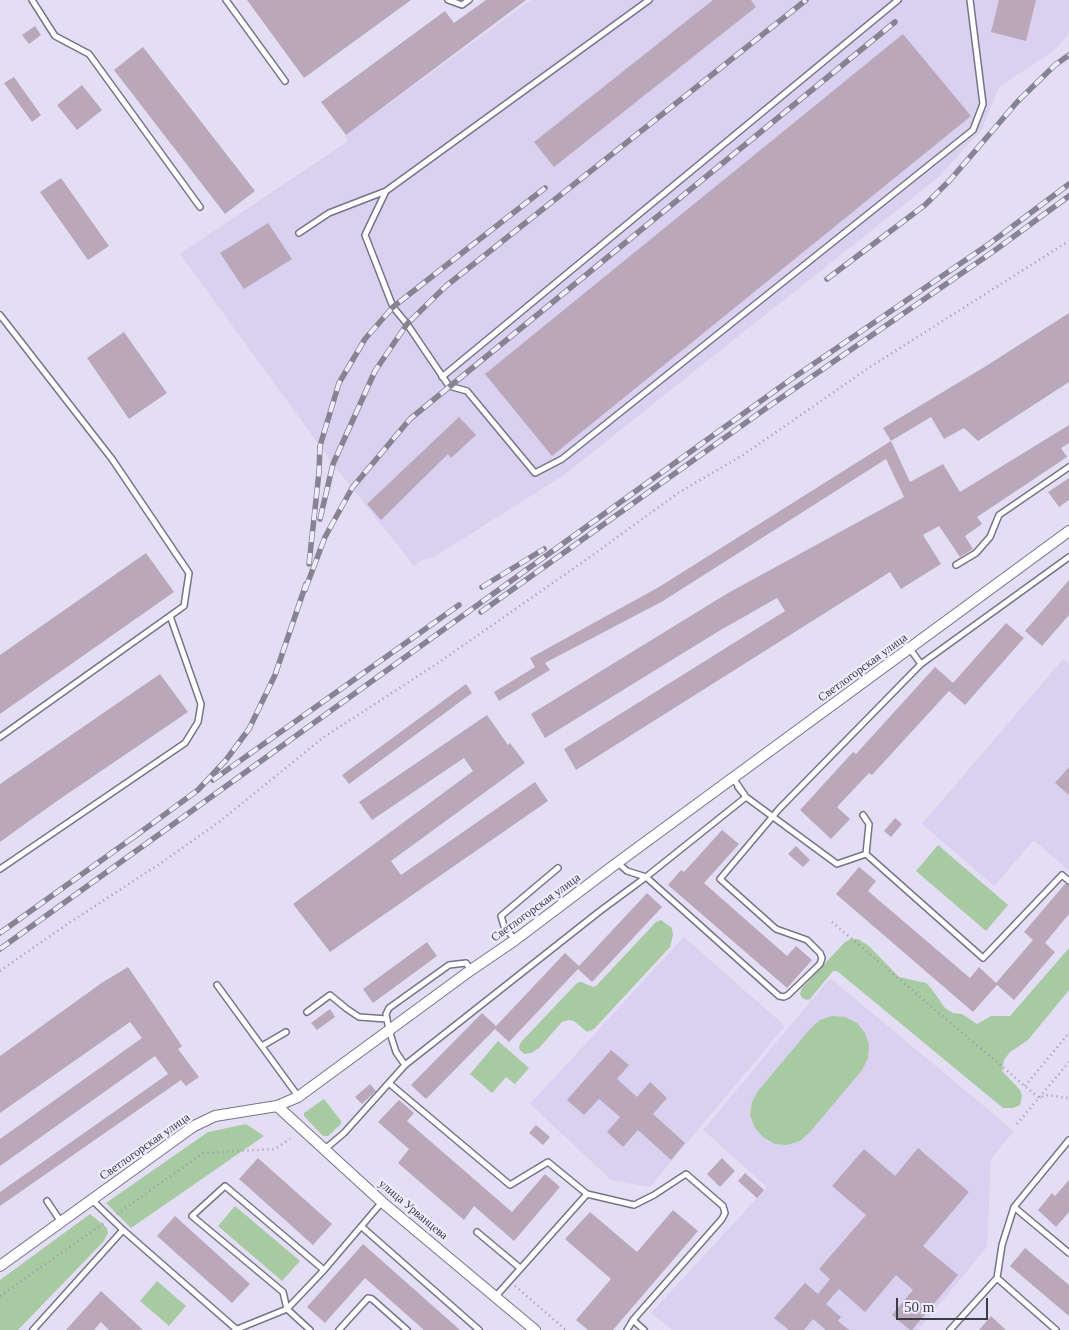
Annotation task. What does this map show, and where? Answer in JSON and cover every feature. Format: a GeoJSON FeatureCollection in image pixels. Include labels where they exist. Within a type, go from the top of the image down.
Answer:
{"type":"FeatureCollection","features":[{"type":"Feature","properties":{"kind":"street","name":"Светлогорская улица"},"geometry":{"type":"LineString","coordinates":[[0,1266],[194,1126],[215,1116],[277,1106],[298,1097],[388,1030],[515,940],[1069,531]]}},
{"type":"Feature","properties":{"kind":"street","name":"улица Урванцева"},"geometry":{"type":"LineString","coordinates":[[277,1106],[382,1202],[535,1330]]}},
{"type":"Feature","properties":{"kind":"lane"},"geometry":{"type":"LineString","coordinates":[[32,0],[55,36],[89,54],[200,207]]}},
{"type":"Feature","properties":{"kind":"lane"},"geometry":{"type":"LineString","coordinates":[[226,0],[285,81]]}},
{"type":"Feature","properties":{"kind":"lane"},"geometry":{"type":"LineString","coordinates":[[448,0],[462,5],[468,0]]}},
{"type":"Feature","properties":{"kind":"lane"},"geometry":{"type":"LineString","coordinates":[[300,233],[329,213],[386,191],[649,0]]}},
{"type":"Feature","properties":{"kind":"lane"},"geometry":{"type":"LineString","coordinates":[[442,377],[898,0]]}},
{"type":"Feature","properties":{"kind":"lane"},"geometry":{"type":"LineString","coordinates":[[386,191],[365,235],[393,308],[408,324],[449,386],[466,391],[535,474],[562,459],[973,130],[983,104],[970,0]]}},
{"type":"Feature","properties":{"kind":"lane"},"geometry":{"type":"LineString","coordinates":[[0,315],[112,459],[189,573],[184,606],[0,736]]}},
{"type":"Feature","properties":{"kind":"lane"},"geometry":{"type":"LineString","coordinates":[[956,565],[976,553],[990,537],[999,515],[1069,467]]}},
{"type":"Feature","properties":{"kind":"lane"},"geometry":{"type":"LineString","coordinates":[[617,863],[627,871],[646,877],[779,996],[784,997],[788,995],[820,964],[822,958],[820,953],[807,940],[776,929],[720,879],[772,816],[921,664],[1069,557]]}},
{"type":"Feature","properties":{"kind":"lane"},"geometry":{"type":"LineString","coordinates":[[0,870],[185,743],[198,722],[201,704],[170,616]]}},
{"type":"Feature","properties":{"kind":"lane"},"geometry":{"type":"LineString","coordinates":[[910,649],[921,664]]}},
{"type":"Feature","properties":{"kind":"lane"},"geometry":{"type":"LineString","coordinates":[[733,778],[746,797],[837,864],[866,854]]}},
{"type":"Feature","properties":{"kind":"lane"},"geometry":{"type":"LineString","coordinates":[[325,1149],[344,1134],[405,1065],[746,797]]}},
{"type":"Feature","properties":{"kind":"lane"},"geometry":{"type":"LineString","coordinates":[[863,815],[869,824],[866,854]]}},
{"type":"Feature","properties":{"kind":"lane"},"geometry":{"type":"LineString","coordinates":[[866,854],[983,958],[1062,875],[1069,881]]}},
{"type":"Feature","properties":{"kind":"lane"},"geometry":{"type":"LineString","coordinates":[[515,940],[504,926],[501,916],[558,868]]}},
{"type":"Feature","properties":{"kind":"lane"},"geometry":{"type":"LineString","coordinates":[[405,1065],[396,1052],[388,1030],[386,1014],[389,1008],[449,965],[466,963],[471,970]]}},
{"type":"Feature","properties":{"kind":"lane"},"geometry":{"type":"LineString","coordinates":[[217,985],[298,1097]]}},
{"type":"Feature","properties":{"kind":"lane"},"geometry":{"type":"LineString","coordinates":[[307,1012],[330,995],[359,1017],[388,1018]]}},
{"type":"Feature","properties":{"kind":"lane"},"geometry":{"type":"LineString","coordinates":[[262,1046],[286,1032]]}},
{"type":"Feature","properties":{"kind":"lane"},"geometry":{"type":"LineString","coordinates":[[390,1084],[510,1185],[548,1162],[586,1194],[634,1205],[654,1195],[686,1174],[723,1206],[725,1213],[722,1219],[633,1320],[627,1330]]}},
{"type":"Feature","properties":{"kind":"lane"},"geometry":{"type":"LineString","coordinates":[[950,1330],[997,1278],[1002,1245],[1014,1207],[1069,1140]]}},
{"type":"Feature","properties":{"kind":"lane"},"geometry":{"type":"LineString","coordinates":[[310,1330],[287,1309],[283,1292],[192,1216],[226,1186],[324,1270]]}},
{"type":"Feature","properties":{"kind":"lane"},"geometry":{"type":"LineString","coordinates":[[496,1296],[508,1280],[586,1194]]}},
{"type":"Feature","properties":{"kind":"lane"},"geometry":{"type":"LineString","coordinates":[[92,1200],[123,1230],[236,1329],[287,1309],[324,1270],[382,1202]]}},
{"type":"Feature","properties":{"kind":"lane"},"geometry":{"type":"LineString","coordinates":[[47,1201],[61,1222]]}},
{"type":"Feature","properties":{"kind":"lane"},"geometry":{"type":"LineString","coordinates":[[1014,1207],[1069,1253]]}},
{"type":"Feature","properties":{"kind":"lane"},"geometry":{"type":"LineString","coordinates":[[362,1227],[479,1330]]}},
{"type":"Feature","properties":{"kind":"lane"},"geometry":{"type":"LineString","coordinates":[[33,1330],[123,1230]]}},
{"type":"Feature","properties":{"kind":"lane"},"geometry":{"type":"LineString","coordinates":[[477,1232],[520,1268]]}},
{"type":"Feature","properties":{"kind":"lane"},"geometry":{"type":"LineString","coordinates":[[997,1278],[1056,1330]]}},
{"type":"Feature","properties":{"kind":"lane"},"geometry":{"type":"LineString","coordinates":[[339,1330],[368,1298],[372,1299],[407,1330]]}},
{"type":"Feature","properties":{"kind":"lane"},"geometry":{"type":"LineString","coordinates":[[633,1320],[644,1330]]}},
{"type":"Feature","properties":{"kind":"path"},"geometry":{"type":"LineString","coordinates":[[0,971],[219,822],[324,737],[438,663],[678,493],[742,455],[870,367],[966,308],[1069,241]]}},
{"type":"Feature","properties":{"kind":"path"},"geometry":{"type":"LineString","coordinates":[[832,922],[1039,1098]]}},
{"type":"Feature","properties":{"kind":"path"},"geometry":{"type":"LineString","coordinates":[[1025,1086],[1069,1034]]}},
{"type":"Feature","properties":{"kind":"path"},"geometry":{"type":"LineString","coordinates":[[1016,1124],[1069,1062]]}},
{"type":"Feature","properties":{"kind":"path"},"geometry":{"type":"LineString","coordinates":[[1039,1098],[1046,1095],[1069,1098]]}},
{"type":"Feature","properties":{"kind":"path"},"geometry":{"type":"LineString","coordinates":[[0,1296],[203,1152],[275,1149],[290,1139]]}},
{"type":"Feature","properties":{"kind":"path"},"geometry":{"type":"LineString","coordinates":[[508,1280],[566,1330]]}},
{"type":"Feature","properties":{"kind":"shaded area"},"geometry":{"type":"Polygon","coordinates":[[[531,0],[1069,0],[1069,34],[1052,52],[999,87],[982,129],[940,176],[564,475],[434,557],[423,560],[414,566],[333,464],[180,254],[348,141],[345,136],[531,0]]]}},
{"type":"Feature","properties":{"kind":"shaded area"},"geometry":{"type":"Polygon","coordinates":[[[1063,659],[1069,664],[1069,871],[1034,840],[994,886],[922,824],[1063,659]]]}},
{"type":"Feature","properties":{"kind":"shaded area"},"geometry":{"type":"Polygon","coordinates":[[[684,937],[785,1026],[650,1187],[611,1180],[530,1104],[684,937]]]}},
{"type":"Feature","properties":{"kind":"shaded area"},"geometry":{"type":"Polygon","coordinates":[[[830,978],[1014,1131],[991,1159],[987,1247],[918,1330],[672,1330],[651,1313],[767,1187],[703,1130],[830,978]]]}},
{"type":"Feature","properties":{"kind":"green space"},"geometry":{"type":"Polygon","coordinates":[[[938,845],[1008,905],[986,931],[916,871],[938,845]]]}},
{"type":"Feature","properties":{"kind":"green space"},"geometry":{"type":"Polygon","coordinates":[[[661,920],[672,928],[673,935],[670,947],[594,1029],[587,1032],[574,1021],[568,1020],[562,1022],[539,1048],[531,1053],[524,1054],[520,1050],[521,1042],[577,983],[581,982],[593,987],[596,986],[656,922],[661,920]]]}},
{"type":"Feature","properties":{"kind":"green space"},"geometry":{"type":"Polygon","coordinates":[[[851,939],[858,939],[869,946],[899,977],[926,983],[945,1008],[953,1013],[962,1014],[977,1024],[991,1016],[1010,1016],[1069,948],[1069,990],[1028,1040],[1010,1052],[1004,1060],[1002,1071],[1020,1090],[1022,1096],[1020,1105],[1013,1108],[1003,1108],[837,971],[833,971],[810,999],[802,998],[800,994],[802,988],[845,942],[851,939]]]}},
{"type":"Feature","properties":{"kind":"green space"},"geometry":{"type":"Polygon","coordinates":[[[832,1016],[845,1017],[857,1023],[865,1033],[869,1045],[868,1058],[862,1070],[810,1132],[800,1141],[787,1145],[775,1144],[763,1137],[755,1128],[750,1115],[752,1102],[758,1091],[810,1029],[820,1020],[832,1016]]]}},
{"type":"Feature","properties":{"kind":"green space"},"geometry":{"type":"Polygon","coordinates":[[[498,1041],[529,1068],[515,1084],[506,1077],[492,1093],[470,1074],[498,1041]]]}},
{"type":"Feature","properties":{"kind":"green space"},"geometry":{"type":"Polygon","coordinates":[[[324,1099],[341,1121],[341,1124],[328,1136],[323,1136],[304,1116],[304,1113],[324,1099]]]}},
{"type":"Feature","properties":{"kind":"green space"},"geometry":{"type":"Polygon","coordinates":[[[246,1124],[264,1136],[131,1228],[106,1203],[208,1132],[246,1124]]]}},
{"type":"Feature","properties":{"kind":"green space"},"geometry":{"type":"Polygon","coordinates":[[[235,1206],[300,1261],[282,1281],[218,1226],[235,1206]]]}},
{"type":"Feature","properties":{"kind":"green space"},"geometry":{"type":"Polygon","coordinates":[[[90,1214],[107,1228],[108,1233],[103,1242],[18,1330],[0,1330],[0,1280],[90,1214]]]}},
{"type":"Feature","properties":{"kind":"green space"},"geometry":{"type":"Polygon","coordinates":[[[157,1281],[186,1306],[169,1326],[140,1301],[157,1281]]]}},
{"type":"Feature","properties":{"kind":"building"},"geometry":{"type":"Polygon","coordinates":[[[247,0],[411,0],[304,78],[247,0]]]}},
{"type":"Feature","properties":{"kind":"building"},"geometry":{"type":"Polygon","coordinates":[[[486,0],[526,0],[346,135],[321,102],[445,11],[454,23],[486,0]]]}},
{"type":"Feature","properties":{"kind":"building"},"geometry":{"type":"Polygon","coordinates":[[[713,0],[751,0],[756,7],[554,167],[534,142],[713,0]]]}},
{"type":"Feature","properties":{"kind":"building"},"geometry":{"type":"Polygon","coordinates":[[[999,0],[1036,0],[1026,41],[991,32],[999,0]]]}},
{"type":"Feature","properties":{"kind":"building"},"geometry":{"type":"Polygon","coordinates":[[[35,26],[41,35],[29,44],[22,35],[35,26]]]}},
{"type":"Feature","properties":{"kind":"building"},"geometry":{"type":"Polygon","coordinates":[[[903,34],[971,116],[552,456],[485,374],[903,34]]]}},
{"type":"Feature","properties":{"kind":"building"},"geometry":{"type":"Polygon","coordinates":[[[143,47],[255,191],[225,214],[114,70],[143,47]]]}},
{"type":"Feature","properties":{"kind":"building"},"geometry":{"type":"Polygon","coordinates":[[[14,77],[41,115],[32,122],[4,83],[14,77]]]}},
{"type":"Feature","properties":{"kind":"building"},"geometry":{"type":"Polygon","coordinates":[[[82,85],[102,110],[77,130],[57,105],[82,85]]]}},
{"type":"Feature","properties":{"kind":"building"},"geometry":{"type":"Polygon","coordinates":[[[61,178],[109,246],[88,260],[40,192],[61,178]]]}},
{"type":"Feature","properties":{"kind":"building"},"geometry":{"type":"Polygon","coordinates":[[[268,223],[292,259],[244,289],[220,253],[268,223]]]}},
{"type":"Feature","properties":{"kind":"building"},"geometry":{"type":"Polygon","coordinates":[[[1069,313],[1069,382],[978,441],[964,428],[944,439],[931,417],[891,441],[883,428],[1069,313]]]}},
{"type":"Feature","properties":{"kind":"building"},"geometry":{"type":"Polygon","coordinates":[[[124,332],[167,393],[129,419],[87,358],[124,332]]]}},
{"type":"Feature","properties":{"kind":"building"},"geometry":{"type":"Polygon","coordinates":[[[459,417],[476,435],[451,458],[448,454],[381,520],[367,504],[459,417]]]}},
{"type":"Feature","properties":{"kind":"building"},"geometry":{"type":"Polygon","coordinates":[[[1069,425],[1069,443],[1061,448],[1067,457],[977,517],[982,524],[965,536],[973,549],[960,557],[939,526],[923,535],[941,564],[901,589],[890,572],[576,770],[564,749],[785,611],[777,598],[719,631],[545,738],[531,714],[728,593],[904,497],[886,459],[663,601],[545,663],[550,670],[499,701],[494,692],[535,667],[530,658],[659,587],[891,441],[910,482],[943,464],[960,492],[1069,425]]]}},
{"type":"Feature","properties":{"kind":"building"},"geometry":{"type":"Polygon","coordinates":[[[1069,478],[1069,500],[1059,507],[1048,492],[1069,478]]]}},
{"type":"Feature","properties":{"kind":"building"},"geometry":{"type":"Polygon","coordinates":[[[146,553],[174,592],[0,714],[0,655],[146,553]]]}},
{"type":"Feature","properties":{"kind":"building"},"geometry":{"type":"Polygon","coordinates":[[[1069,580],[1069,615],[1042,646],[1025,631],[1069,580]]]}},
{"type":"Feature","properties":{"kind":"building"},"geometry":{"type":"Polygon","coordinates":[[[1006,623],[1024,638],[965,705],[949,691],[872,775],[869,773],[837,807],[850,819],[831,839],[800,810],[853,752],[856,754],[935,667],[953,683],[1006,623]]]}},
{"type":"Feature","properties":{"kind":"building"},"geometry":{"type":"Polygon","coordinates":[[[160,674],[188,712],[0,842],[0,784],[160,674]]]}},
{"type":"Feature","properties":{"kind":"building"},"geometry":{"type":"Polygon","coordinates":[[[466,684],[472,693],[349,784],[342,775],[466,684]]]}},
{"type":"Feature","properties":{"kind":"building"},"geometry":{"type":"Polygon","coordinates":[[[487,715],[508,745],[510,743],[525,763],[391,861],[401,875],[535,782],[548,801],[330,952],[293,904],[473,771],[464,758],[372,820],[359,802],[487,715]]]}},
{"type":"Feature","properties":{"kind":"building"},"geometry":{"type":"Polygon","coordinates":[[[1069,767],[1069,795],[1055,783],[1069,767]]]}},
{"type":"Feature","properties":{"kind":"building"},"geometry":{"type":"Polygon","coordinates":[[[895,818],[902,824],[891,837],[884,831],[895,818]]]}},
{"type":"Feature","properties":{"kind":"building"},"geometry":{"type":"Polygon","coordinates":[[[722,830],[739,844],[704,883],[787,956],[796,946],[812,960],[787,988],[668,885],[681,870],[684,872],[722,830]]]}},
{"type":"Feature","properties":{"kind":"building"},"geometry":{"type":"Polygon","coordinates":[[[796,846],[810,860],[803,867],[788,854],[796,846]]]}},
{"type":"Feature","properties":{"kind":"building"},"geometry":{"type":"Polygon","coordinates":[[[859,867],[876,881],[868,891],[970,978],[979,967],[996,983],[1033,940],[1024,932],[1065,884],[1069,885],[1069,914],[1045,943],[1055,952],[1014,1000],[997,985],[973,1012],[836,894],[859,867]]]}},
{"type":"Feature","properties":{"kind":"building"},"geometry":{"type":"Polygon","coordinates":[[[647,893],[662,907],[592,982],[578,969],[509,1042],[495,1029],[426,1099],[411,1085],[482,1013],[496,1026],[565,953],[579,966],[647,893]]]}},
{"type":"Feature","properties":{"kind":"building"},"geometry":{"type":"Polygon","coordinates":[[[427,942],[437,956],[373,1003],[363,989],[427,942]]]}},
{"type":"Feature","properties":{"kind":"building"},"geometry":{"type":"Polygon","coordinates":[[[128,967],[182,1046],[178,1049],[199,1077],[186,1086],[181,1080],[0,1206],[0,1192],[168,1074],[155,1056],[0,1166],[0,1139],[142,1038],[130,1022],[0,1113],[0,1056],[103,982],[128,967]]]}},
{"type":"Feature","properties":{"kind":"building"},"geometry":{"type":"Polygon","coordinates":[[[330,1009],[335,1017],[317,1030],[311,1023],[330,1009]]]}},
{"type":"Feature","properties":{"kind":"building"},"geometry":{"type":"Polygon","coordinates":[[[611,1050],[629,1065],[617,1079],[637,1097],[650,1082],[667,1098],[653,1114],[685,1143],[671,1160],[638,1130],[623,1147],[607,1132],[620,1117],[599,1099],[584,1115],[567,1100],[611,1050]]]}},
{"type":"Feature","properties":{"kind":"building"},"geometry":{"type":"Polygon","coordinates":[[[370,1084],[376,1091],[362,1104],[355,1097],[370,1084]]]}},
{"type":"Feature","properties":{"kind":"building"},"geometry":{"type":"Polygon","coordinates":[[[399,1100],[414,1113],[407,1121],[512,1212],[545,1174],[560,1187],[514,1241],[474,1206],[464,1220],[398,1163],[409,1149],[378,1122],[399,1100]]]}},
{"type":"Feature","properties":{"kind":"building"},"geometry":{"type":"Polygon","coordinates":[[[536,1125],[550,1137],[543,1145],[529,1133],[536,1125]]]}},
{"type":"Feature","properties":{"kind":"building"},"geometry":{"type":"Polygon","coordinates":[[[918,1148],[969,1192],[923,1246],[958,1275],[912,1330],[892,1315],[913,1290],[896,1275],[865,1312],[839,1289],[826,1304],[841,1317],[838,1321],[849,1330],[826,1330],[813,1319],[804,1330],[789,1330],[774,1318],[805,1283],[818,1294],[830,1279],[819,1269],[866,1215],[832,1186],[864,1149],[895,1176],[918,1148]]]}},
{"type":"Feature","properties":{"kind":"building"},"geometry":{"type":"Polygon","coordinates":[[[258,1158],[332,1224],[313,1245],[239,1179],[258,1158]]]}},
{"type":"Feature","properties":{"kind":"building"},"geometry":{"type":"Polygon","coordinates":[[[722,1158],[735,1171],[720,1187],[707,1174],[722,1158]]]}},
{"type":"Feature","properties":{"kind":"building"},"geometry":{"type":"Polygon","coordinates":[[[745,1173],[764,1190],[757,1198],[738,1181],[745,1173]]]}},
{"type":"Feature","properties":{"kind":"building"},"geometry":{"type":"Polygon","coordinates":[[[1069,1180],[1069,1212],[1056,1227],[1038,1210],[1052,1193],[1055,1196],[1069,1180]]]}},
{"type":"Feature","properties":{"kind":"building"},"geometry":{"type":"Polygon","coordinates":[[[673,1210],[698,1231],[613,1330],[588,1330],[576,1320],[611,1279],[565,1239],[590,1212],[637,1252],[673,1210]]]}},
{"type":"Feature","properties":{"kind":"building"},"geometry":{"type":"Polygon","coordinates":[[[175,1216],[250,1284],[232,1303],[157,1236],[175,1216]]]}},
{"type":"Feature","properties":{"kind":"building"},"geometry":{"type":"Polygon","coordinates":[[[363,1244],[460,1330],[424,1330],[365,1278],[325,1323],[307,1307],[363,1244]]]}},
{"type":"Feature","properties":{"kind":"building"},"geometry":{"type":"Polygon","coordinates":[[[1025,1248],[1069,1285],[1069,1316],[1010,1266],[1025,1248]]]}},
{"type":"Feature","properties":{"kind":"building"},"geometry":{"type":"Polygon","coordinates":[[[101,1291],[143,1330],[109,1330],[101,1322],[94,1330],[66,1330],[101,1291]]]}},
{"type":"Feature","properties":{"kind":"building"},"geometry":{"type":"Polygon","coordinates":[[[991,1316],[1006,1330],[979,1330],[991,1316]]]}},
{"type":"Feature","properties":{"kind":"railway"},"geometry":{"type":"LineString","coordinates":[[320,519],[333,464],[375,371],[407,324],[446,286],[806,0]]}},
{"type":"Feature","properties":{"kind":"railway"},"geometry":{"type":"LineString","coordinates":[[305,590],[325,537],[352,488],[410,419],[895,22]]}},
{"type":"Feature","properties":{"kind":"railway"},"geometry":{"type":"LineString","coordinates":[[827,279],[925,205],[951,179],[1018,101],[1055,65],[1069,55]]}},
{"type":"Feature","properties":{"kind":"railway"},"geometry":{"type":"LineString","coordinates":[[0,949],[790,380],[989,244],[1069,184]]}},
{"type":"Feature","properties":{"kind":"railway"},"geometry":{"type":"LineString","coordinates":[[309,564],[320,446],[339,383],[365,339],[393,307],[545,188]]}},
{"type":"Feature","properties":{"kind":"railway"},"geometry":{"type":"LineString","coordinates":[[481,612],[765,409],[994,251],[1069,196]]}},
{"type":"Feature","properties":{"kind":"railway"},"geometry":{"type":"LineString","coordinates":[[482,587],[544,549]]}},
{"type":"Feature","properties":{"kind":"railway"},"geometry":{"type":"LineString","coordinates":[[134,837],[198,790],[226,760],[249,729],[275,675],[306,584]]}},
{"type":"Feature","properties":{"kind":"railway"},"geometry":{"type":"LineString","coordinates":[[213,780],[459,605]]}},
{"type":"Feature","properties":{"kind":"railway"},"geometry":{"type":"LineString","coordinates":[[0,933],[138,834]]}}]}
